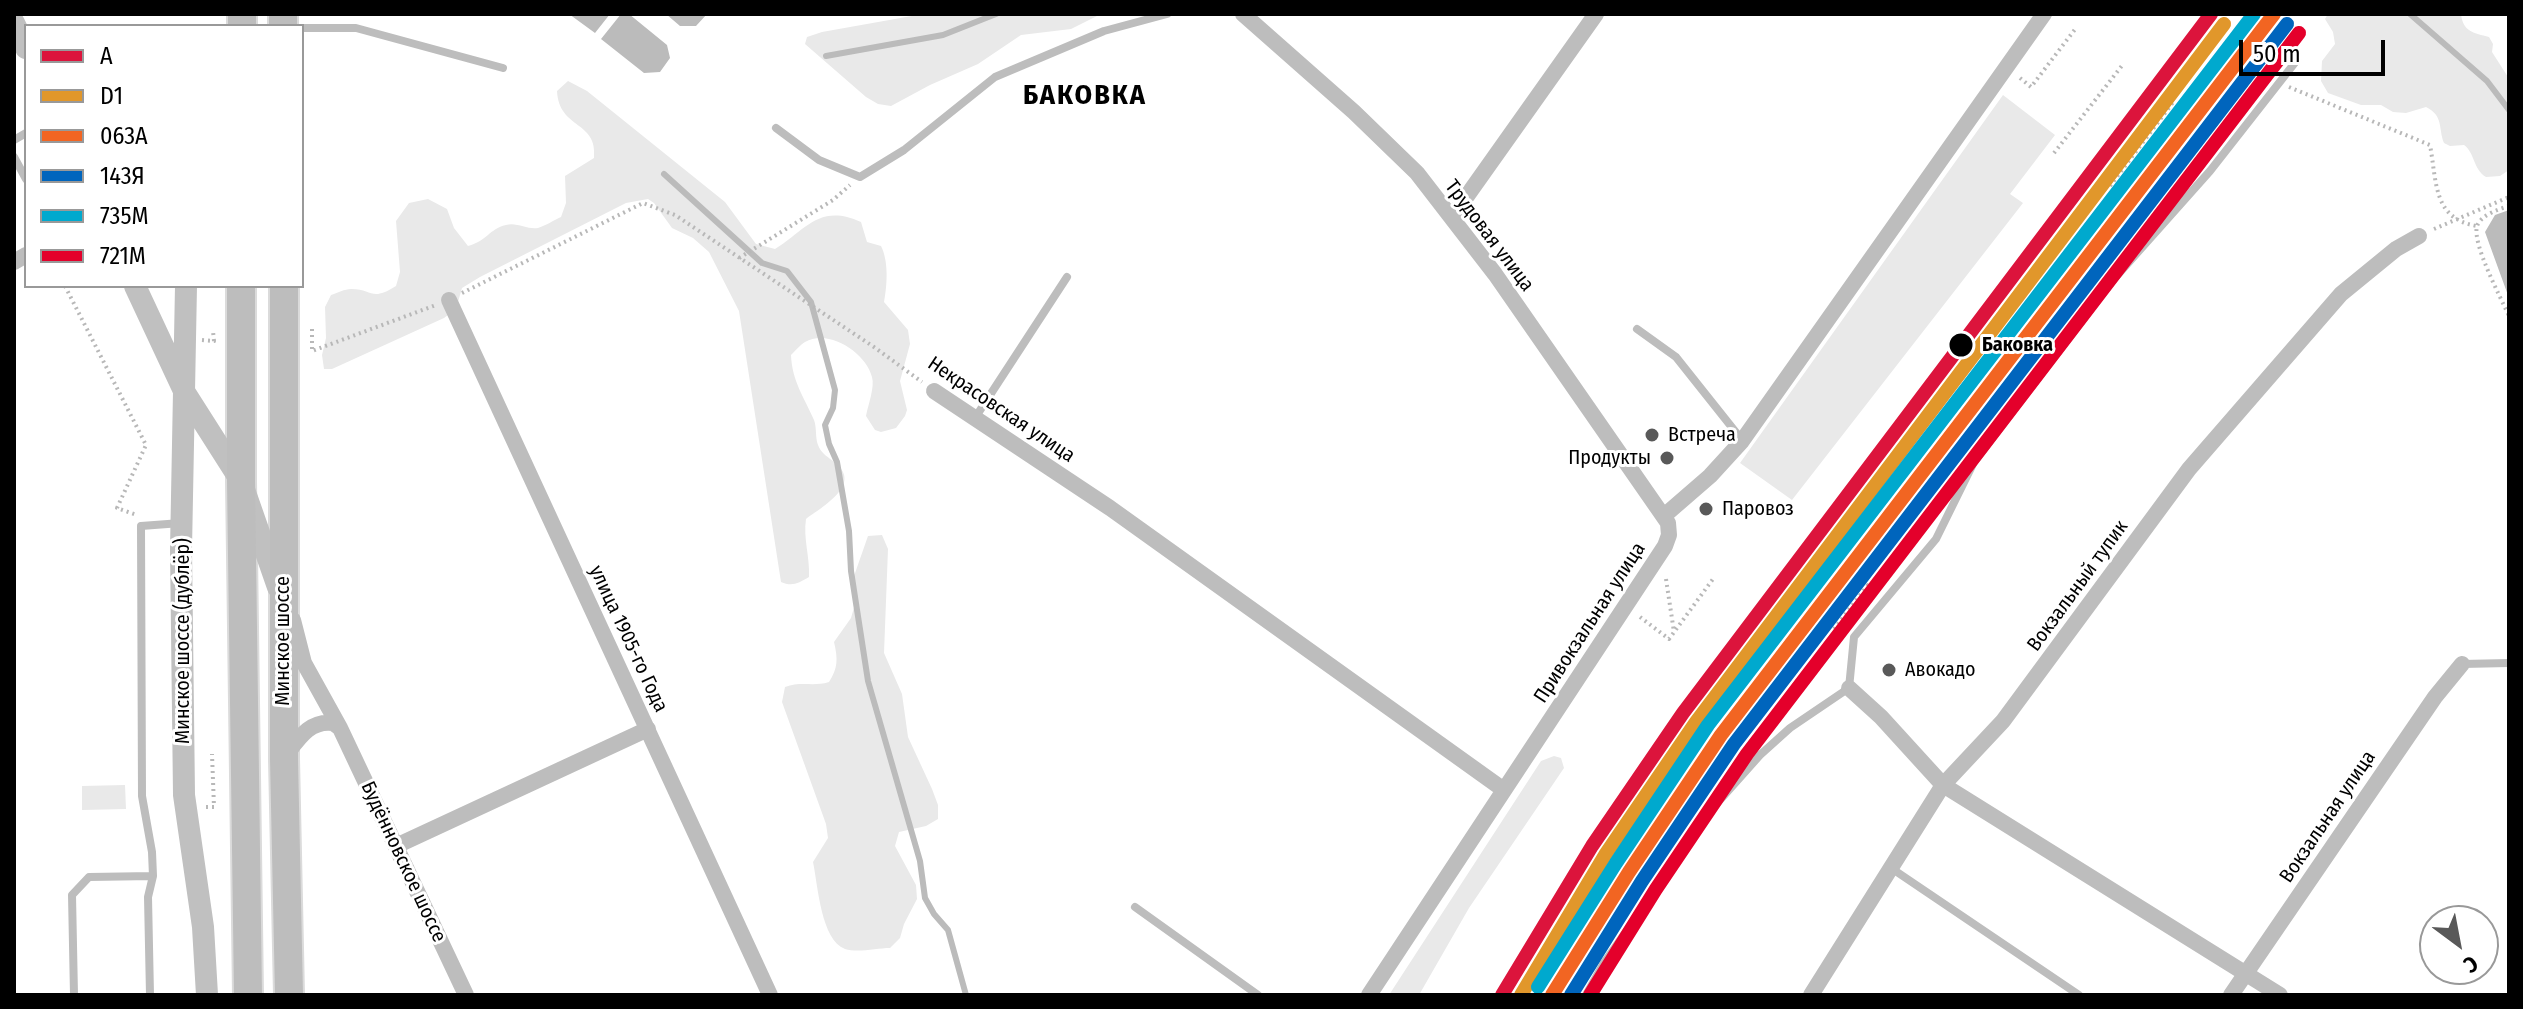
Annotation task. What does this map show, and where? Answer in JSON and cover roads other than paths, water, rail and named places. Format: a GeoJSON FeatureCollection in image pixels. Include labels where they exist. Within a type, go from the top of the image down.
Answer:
{"type":"FeatureCollection","features":[{"type":"Feature","properties":{"kind":"highway","name":"Минское шоссе"},"geometry":{"type":"LineString","coordinates":[[241,288],[248,995]]}},
{"type":"Feature","properties":{"kind":"highway","name":"Минское шоссе"},"geometry":{"type":"LineString","coordinates":[[284,288],[284,759],[289,995]]}},
{"type":"Feature","properties":{"kind":"main road"},"geometry":{"type":"LineString","coordinates":[[14,23],[24,44]]}},
{"type":"Feature","properties":{"kind":"main road"},"geometry":{"type":"LineString","coordinates":[[136,288],[185,393],[241,481],[265,543],[283,603]]}},
{"type":"Feature","properties":{"kind":"main road","name":"Минское шоссе (дублёр)"},"geometry":{"type":"LineString","coordinates":[[186,288],[182,523],[184,795],[203,927],[207,995]]}},
{"type":"Feature","properties":{"kind":"street","name":"Трудовая улица"},"geometry":{"type":"LineString","coordinates":[[1243,14],[1354,112],[1417,173],[1452,217],[1665,515]]}},
{"type":"Feature","properties":{"kind":"street"},"geometry":{"type":"LineString","coordinates":[[1452,217],[1596,14]]}},
{"type":"Feature","properties":{"kind":"street"},"geometry":{"type":"LineString","coordinates":[[1665,515],[1710,476],[1742,441],[2044,14]]}},
{"type":"Feature","properties":{"kind":"street","name":"Вокзальный тупик"},"geometry":{"type":"LineString","coordinates":[[1811,995],[1943,785],[2003,721],[2189,469],[2341,294],[2396,249],[2419,236]]}},
{"type":"Feature","properties":{"kind":"street","name":"улица 1905-го Года"},"geometry":{"type":"LineString","coordinates":[[449,300],[770,995]]}},
{"type":"Feature","properties":{"kind":"street","name":"Некрасовская улица"},"geometry":{"type":"LineString","coordinates":[[934,391],[1110,508],[1504,790]]}},
{"type":"Feature","properties":{"kind":"street","name":"Привокзальная улица"},"geometry":{"type":"LineString","coordinates":[[1369,995],[1662,551],[1669,535],[1665,515]]}},
{"type":"Feature","properties":{"kind":"street","name":"Будённовское шоссе"},"geometry":{"type":"LineString","coordinates":[[283,573],[304,663],[340,728],[466,995]]}},
{"type":"Feature","properties":{"kind":"street","name":"Вокзальная улица"},"geometry":{"type":"LineString","coordinates":[[2231,995],[2435,697],[2462,664]]}},
{"type":"Feature","properties":{"kind":"street"},"geometry":{"type":"LineString","coordinates":[[1849,688],[1881,717],[1943,785],[2280,995]]}},
{"type":"Feature","properties":{"kind":"street"},"geometry":{"type":"LineString","coordinates":[[284,759],[302,734],[313,725],[333,723],[340,728]]}},
{"type":"Feature","properties":{"kind":"street"},"geometry":{"type":"LineString","coordinates":[[396,846],[648,729]]}},
{"type":"Feature","properties":{"kind":"lane"},"geometry":{"type":"LineString","coordinates":[[776,128],[819,160],[860,177],[904,150],[995,77],[1104,31],[1167,14]]}},
{"type":"Feature","properties":{"kind":"lane"},"geometry":{"type":"LineString","coordinates":[[304,28],[356,28],[503,68]]}},
{"type":"Feature","properties":{"kind":"lane"},"geometry":{"type":"LineString","coordinates":[[1586,995],[1604,963],[1711,810],[1760,755],[1790,728],[1849,688],[1854,637],[1936,539],[1974,462],[2113,280],[2210,171],[2297,60]]}},
{"type":"Feature","properties":{"kind":"lane"},"geometry":{"type":"LineString","coordinates":[[14,157],[24,175]]}},
{"type":"Feature","properties":{"kind":"lane"},"geometry":{"type":"LineString","coordinates":[[975,418],[1067,277]]}},
{"type":"Feature","properties":{"kind":"lane"},"geometry":{"type":"LineString","coordinates":[[1637,329],[1676,357],[1742,441]]}},
{"type":"Feature","properties":{"kind":"lane"},"geometry":{"type":"LineString","coordinates":[[150,995],[148,897],[153,876],[142,796],[141,526],[182,523]]}},
{"type":"Feature","properties":{"kind":"lane"},"geometry":{"type":"LineString","coordinates":[[2462,664],[2509,663]]}},
{"type":"Feature","properties":{"kind":"lane"},"geometry":{"type":"LineString","coordinates":[[1891,868],[2079,995]]}},
{"type":"Feature","properties":{"kind":"lane"},"geometry":{"type":"LineString","coordinates":[[74,995],[72,895],[89,877],[153,876]]}},
{"type":"Feature","properties":{"kind":"lane"},"geometry":{"type":"LineString","coordinates":[[1135,907],[1258,995]]}},
{"type":"Feature","properties":{"kind":"waterway"},"geometry":{"type":"LineString","coordinates":[[826,56],[943,35],[996,14]]}},
{"type":"Feature","properties":{"kind":"waterway"},"geometry":{"type":"LineString","coordinates":[[2410,14],[2487,81],[2509,110]]}},
{"type":"Feature","properties":{"kind":"waterway"},"geometry":{"type":"LineString","coordinates":[[664,174],[762,263],[787,271],[811,302],[835,390],[833,408],[825,425],[837,462],[849,531],[851,571],[868,681],[920,861],[925,898],[948,930],[966,995]]}},
{"type":"Feature","properties":{"kind":"place","name":"Баковка"},"geometry":{"type":"Point","coordinates":[1961,345]}},
{"type":"Feature","properties":{"kind":"place","name":"Встреча"},"geometry":{"type":"Point","coordinates":[1652,435]}},
{"type":"Feature","properties":{"kind":"place","name":"Продукты"},"geometry":{"type":"Point","coordinates":[1667,458]}},
{"type":"Feature","properties":{"kind":"place","name":"Паровоз"},"geometry":{"type":"Point","coordinates":[1706,509]}},
{"type":"Feature","properties":{"kind":"place","name":"Авокадо"},"geometry":{"type":"Point","coordinates":[1889,670]}},
{"type":"Feature","properties":{"kind":"district","name":"БАКОВКА"},"geometry":{"type":"Point","coordinates":[1085,96]}}]}
